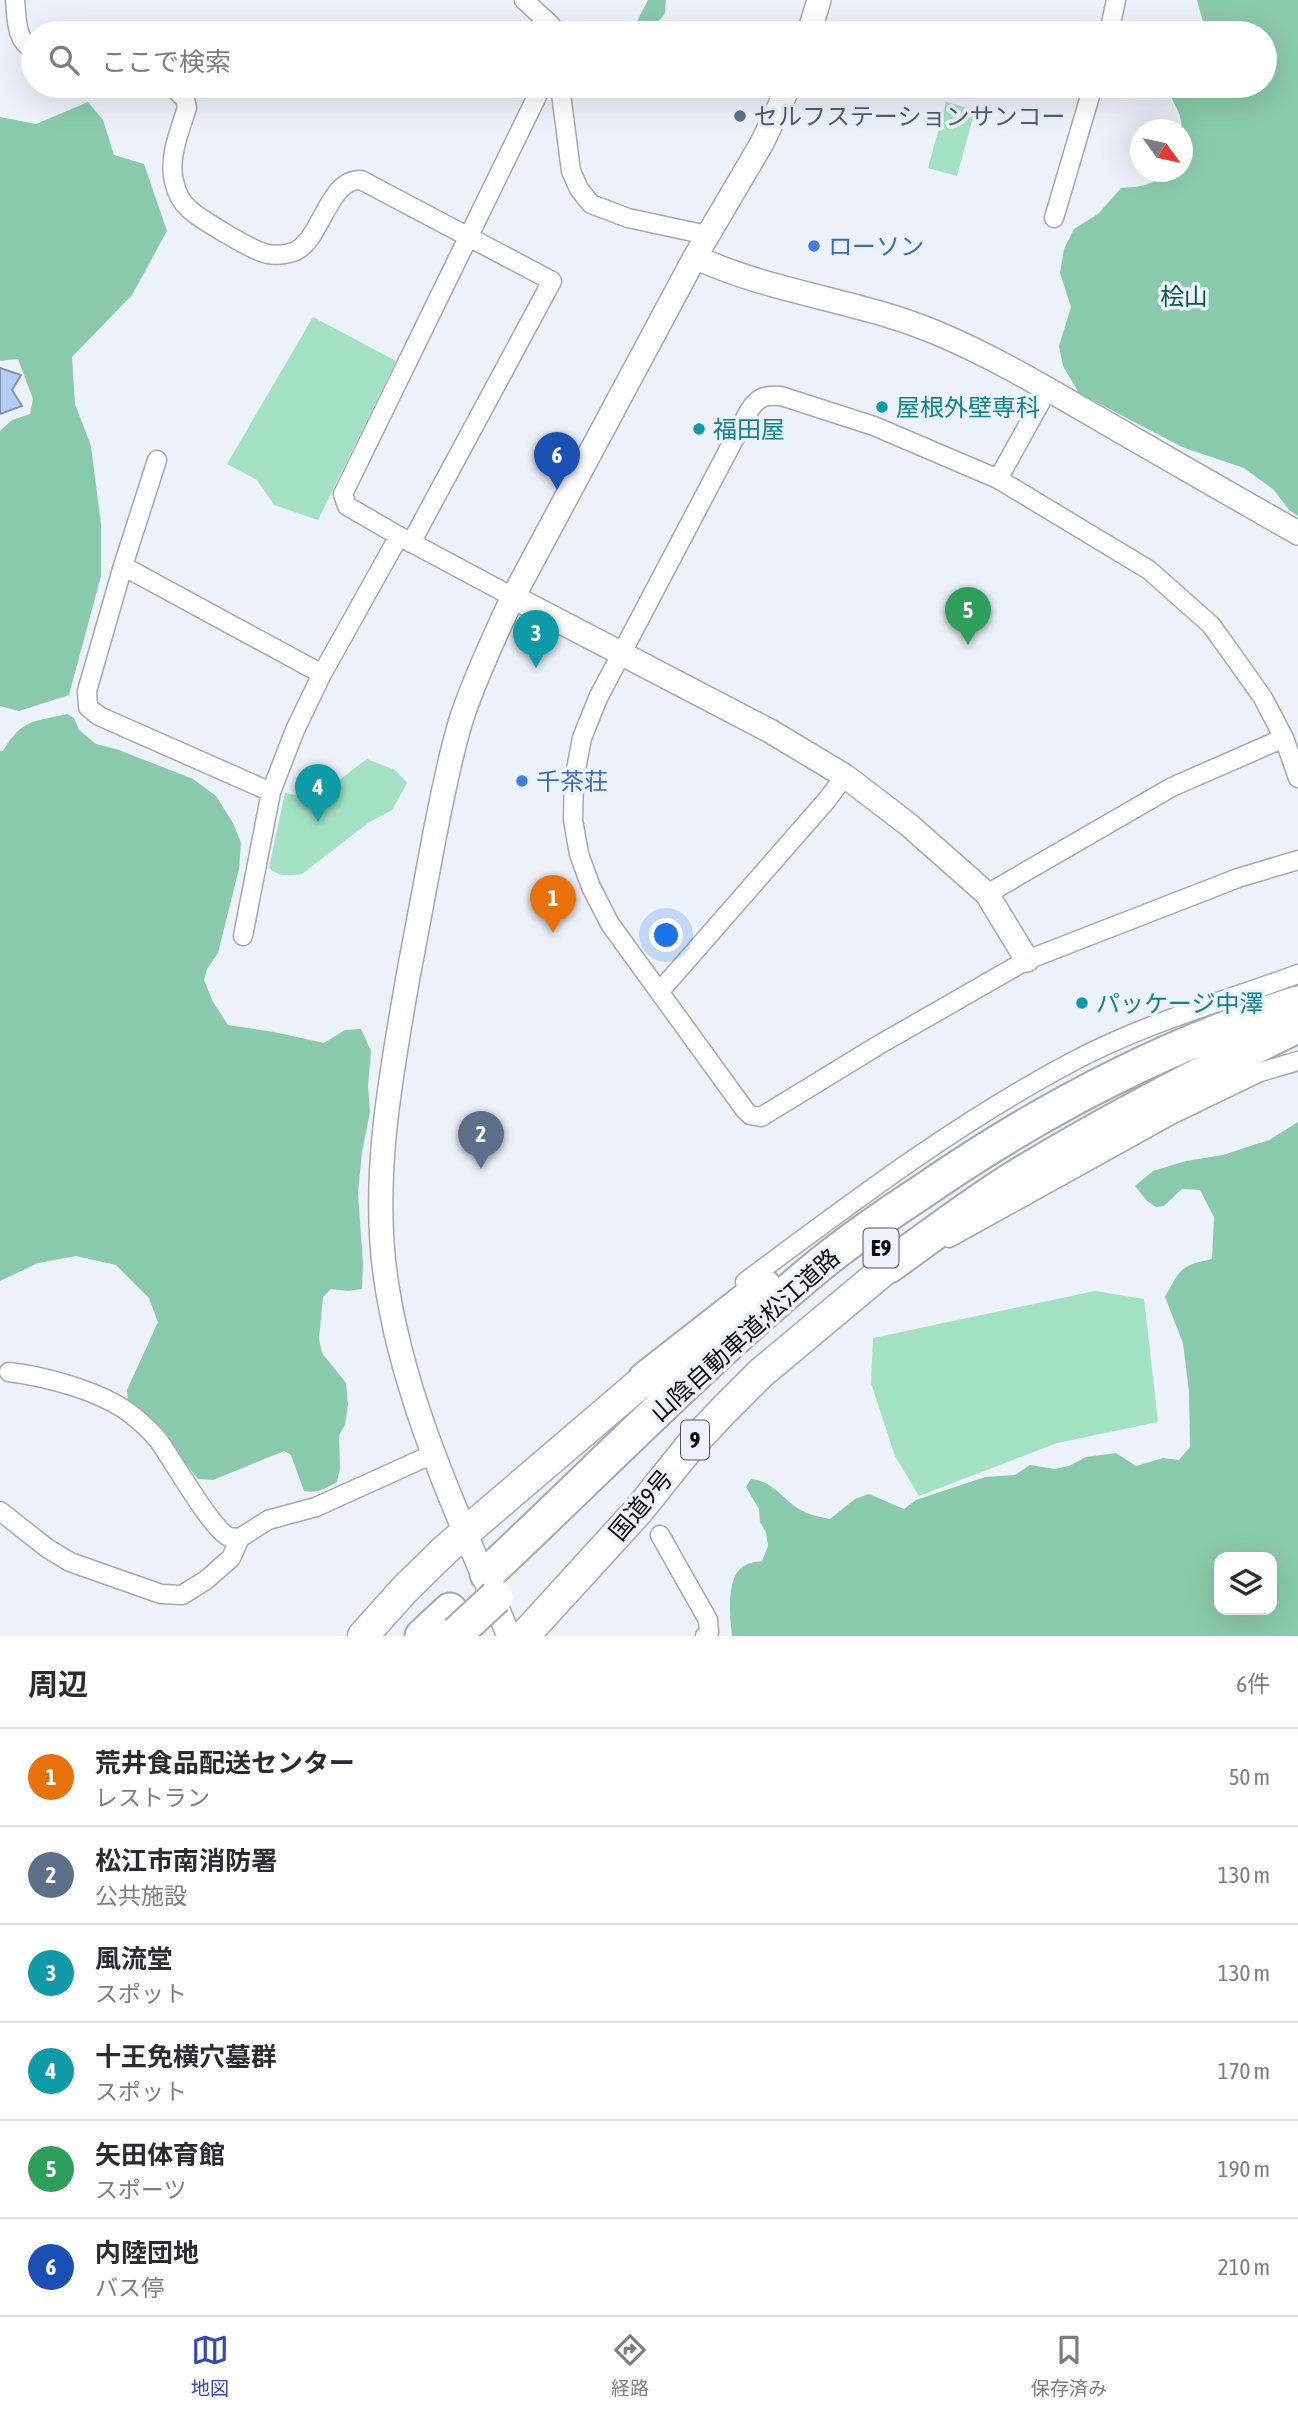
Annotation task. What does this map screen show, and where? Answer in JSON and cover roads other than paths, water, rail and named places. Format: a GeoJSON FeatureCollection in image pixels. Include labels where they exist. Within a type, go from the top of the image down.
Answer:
{"type":"FeatureCollection","features":[{"type":"Feature","properties":{"kind":"highway","name":"山陰自動車道;松江道路"},"geometry":{"type":"LineString","coordinates":[[422,1636],[454,1626],[725,1348],[820,1265],[889,1213],[968,1160],[1128,1070],[1206,1037],[1296,1030]]}},
{"type":"Feature","properties":{"kind":"highway","name":"山陰自動車道;松江道路"},"geometry":{"type":"LineString","coordinates":[[527,1552],[768,1338],[904,1231],[979,1180],[1058,1133],[1138,1091],[1296,1030]]}},
{"type":"Feature","properties":{"kind":"highway","name":"9"},"geometry":{"type":"LineString","coordinates":[[889,1266],[1013,1178],[1158,1096],[1296,1030]]}},
{"type":"Feature","properties":{"kind":"highway"},"geometry":{"type":"LineString","coordinates":[[363,1636],[405,1589],[466,1532],[645,1379],[773,1280],[952,1157],[1056,1100],[1128,1070]]}},
{"type":"Feature","properties":{"kind":"highway","name":"国道9号"},"geometry":{"type":"LineString","coordinates":[[524,1636],[639,1510],[691,1445],[724,1410],[761,1373],[889,1266]]}},
{"type":"Feature","properties":{"kind":"street"},"geometry":{"type":"LineString","coordinates":[[15,0],[21,37]]}},
{"type":"Feature","properties":{"kind":"street"},"geometry":{"type":"LineString","coordinates":[[524,0],[547,21]]}},
{"type":"Feature","properties":{"kind":"street"},"geometry":{"type":"LineString","coordinates":[[813,21],[819,0]]}},
{"type":"Feature","properties":{"kind":"street"},"geometry":{"type":"LineString","coordinates":[[1112,21],[1116,0]]}},
{"type":"Feature","properties":{"kind":"street"},"geometry":{"type":"LineString","coordinates":[[184,98],[187,108],[172,165],[173,180],[181,199],[195,213],[252,247],[267,254],[298,250],[309,240],[337,192],[345,183],[354,180],[371,185],[552,281],[405,539],[322,674],[295,730],[271,792],[243,936]]}},
{"type":"Feature","properties":{"kind":"street"},"geometry":{"type":"LineString","coordinates":[[536,98],[343,494],[347,506],[513,597],[780,737],[845,775],[909,825],[987,894],[1027,960]]}},
{"type":"Feature","properties":{"kind":"street"},"geometry":{"type":"LineString","coordinates":[[562,98],[571,171],[579,189],[591,204],[628,218],[707,235]]}},
{"type":"Feature","properties":{"kind":"street"},"geometry":{"type":"LineString","coordinates":[[509,1636],[433,1454],[407,1378],[385,1273],[380,1194],[384,1130],[408,980],[445,784],[462,719],[489,647],[513,597],[695,257],[762,143],[783,98]]}},
{"type":"Feature","properties":{"kind":"street"},"geometry":{"type":"LineString","coordinates":[[1054,218],[1089,98]]}},
{"type":"Feature","properties":{"kind":"street"},"geometry":{"type":"LineString","coordinates":[[695,257],[723,270],[891,317],[935,332],[984,354],[1298,533]]}},
{"type":"Feature","properties":{"kind":"street"},"geometry":{"type":"LineString","coordinates":[[998,479],[1048,389]]}},
{"type":"Feature","properties":{"kind":"street"},"geometry":{"type":"LineString","coordinates":[[1298,778],[1284,738],[1263,698],[1211,625],[1149,570],[998,479],[874,426],[781,396],[768,395],[757,398],[598,698],[582,738],[574,780],[573,820],[579,854],[591,887],[610,924],[744,1110],[750,1115],[761,1117],[877,1046],[1027,960],[1238,878],[1298,860]]}},
{"type":"Feature","properties":{"kind":"street"},"geometry":{"type":"LineString","coordinates":[[157,460],[87,691],[88,707],[99,716],[271,792]]}},
{"type":"Feature","properties":{"kind":"street"},"geometry":{"type":"LineString","coordinates":[[123,566],[322,674]]}},
{"type":"Feature","properties":{"kind":"street"},"geometry":{"type":"LineString","coordinates":[[987,894],[1172,787],[1284,738]]}},
{"type":"Feature","properties":{"kind":"street"},"geometry":{"type":"LineString","coordinates":[[660,991],[845,775]]}},
{"type":"Feature","properties":{"kind":"street"},"geometry":{"type":"LineString","coordinates":[[645,1379],[704,1312],[860,1196],[966,1124],[1071,1062],[1127,1036],[1298,974]]}},
{"type":"Feature","properties":{"kind":"street"},"geometry":{"type":"LineString","coordinates":[[9,1372],[36,1376],[72,1387],[110,1401],[131,1414],[157,1438],[215,1524],[229,1537],[240,1538]]}},
{"type":"Feature","properties":{"kind":"street"},"geometry":{"type":"LineString","coordinates":[[0,1511],[47,1548],[70,1562],[171,1596],[182,1595],[206,1580],[231,1558],[240,1538],[268,1520],[316,1507],[433,1454]]}},
{"type":"Feature","properties":{"kind":"street"},"geometry":{"type":"LineString","coordinates":[[660,1535],[708,1620],[709,1632],[705,1636]]}},
{"type":"Feature","properties":{"kind":"water"},"geometry":{"type":"Polygon","coordinates":[[[0,368],[21,375],[12,390],[22,406],[0,414],[0,368]]]}},
{"type":"Feature","properties":{"kind":"place","name":"セルフステーションサンコー"},"geometry":{"type":"Point","coordinates":[740,116]}},
{"type":"Feature","properties":{"kind":"place","name":"ローソン"},"geometry":{"type":"Point","coordinates":[814,246]}},
{"type":"Feature","properties":{"kind":"place","name":"屋根外壁専科"},"geometry":{"type":"Point","coordinates":[882,407]}},
{"type":"Feature","properties":{"kind":"place","name":"福田屋"},"geometry":{"type":"Point","coordinates":[699,429]}},
{"type":"Feature","properties":{"kind":"place","name":"内陸団地"},"geometry":{"type":"Point","coordinates":[557,490]}},
{"type":"Feature","properties":{"kind":"place","name":"矢田体育館"},"geometry":{"type":"Point","coordinates":[968,645]}},
{"type":"Feature","properties":{"kind":"place","name":"風流堂"},"geometry":{"type":"Point","coordinates":[536,668]}},
{"type":"Feature","properties":{"kind":"place","name":"千茶荘"},"geometry":{"type":"Point","coordinates":[522,781]}},
{"type":"Feature","properties":{"kind":"place","name":"十王免横穴墓群"},"geometry":{"type":"Point","coordinates":[318,822]}},
{"type":"Feature","properties":{"kind":"place","name":"荒井食品配送センター"},"geometry":{"type":"Point","coordinates":[553,933]}},
{"type":"Feature","properties":{"kind":"place","name":"パッケージ中澤"},"geometry":{"type":"Point","coordinates":[1082,1003]}},
{"type":"Feature","properties":{"kind":"place","name":"松江市南消防署"},"geometry":{"type":"Point","coordinates":[481,1169]}},
{"type":"Feature","properties":{"kind":"park label","name":"桧山"},"geometry":{"type":"Point","coordinates":[1184,296]}}]}
